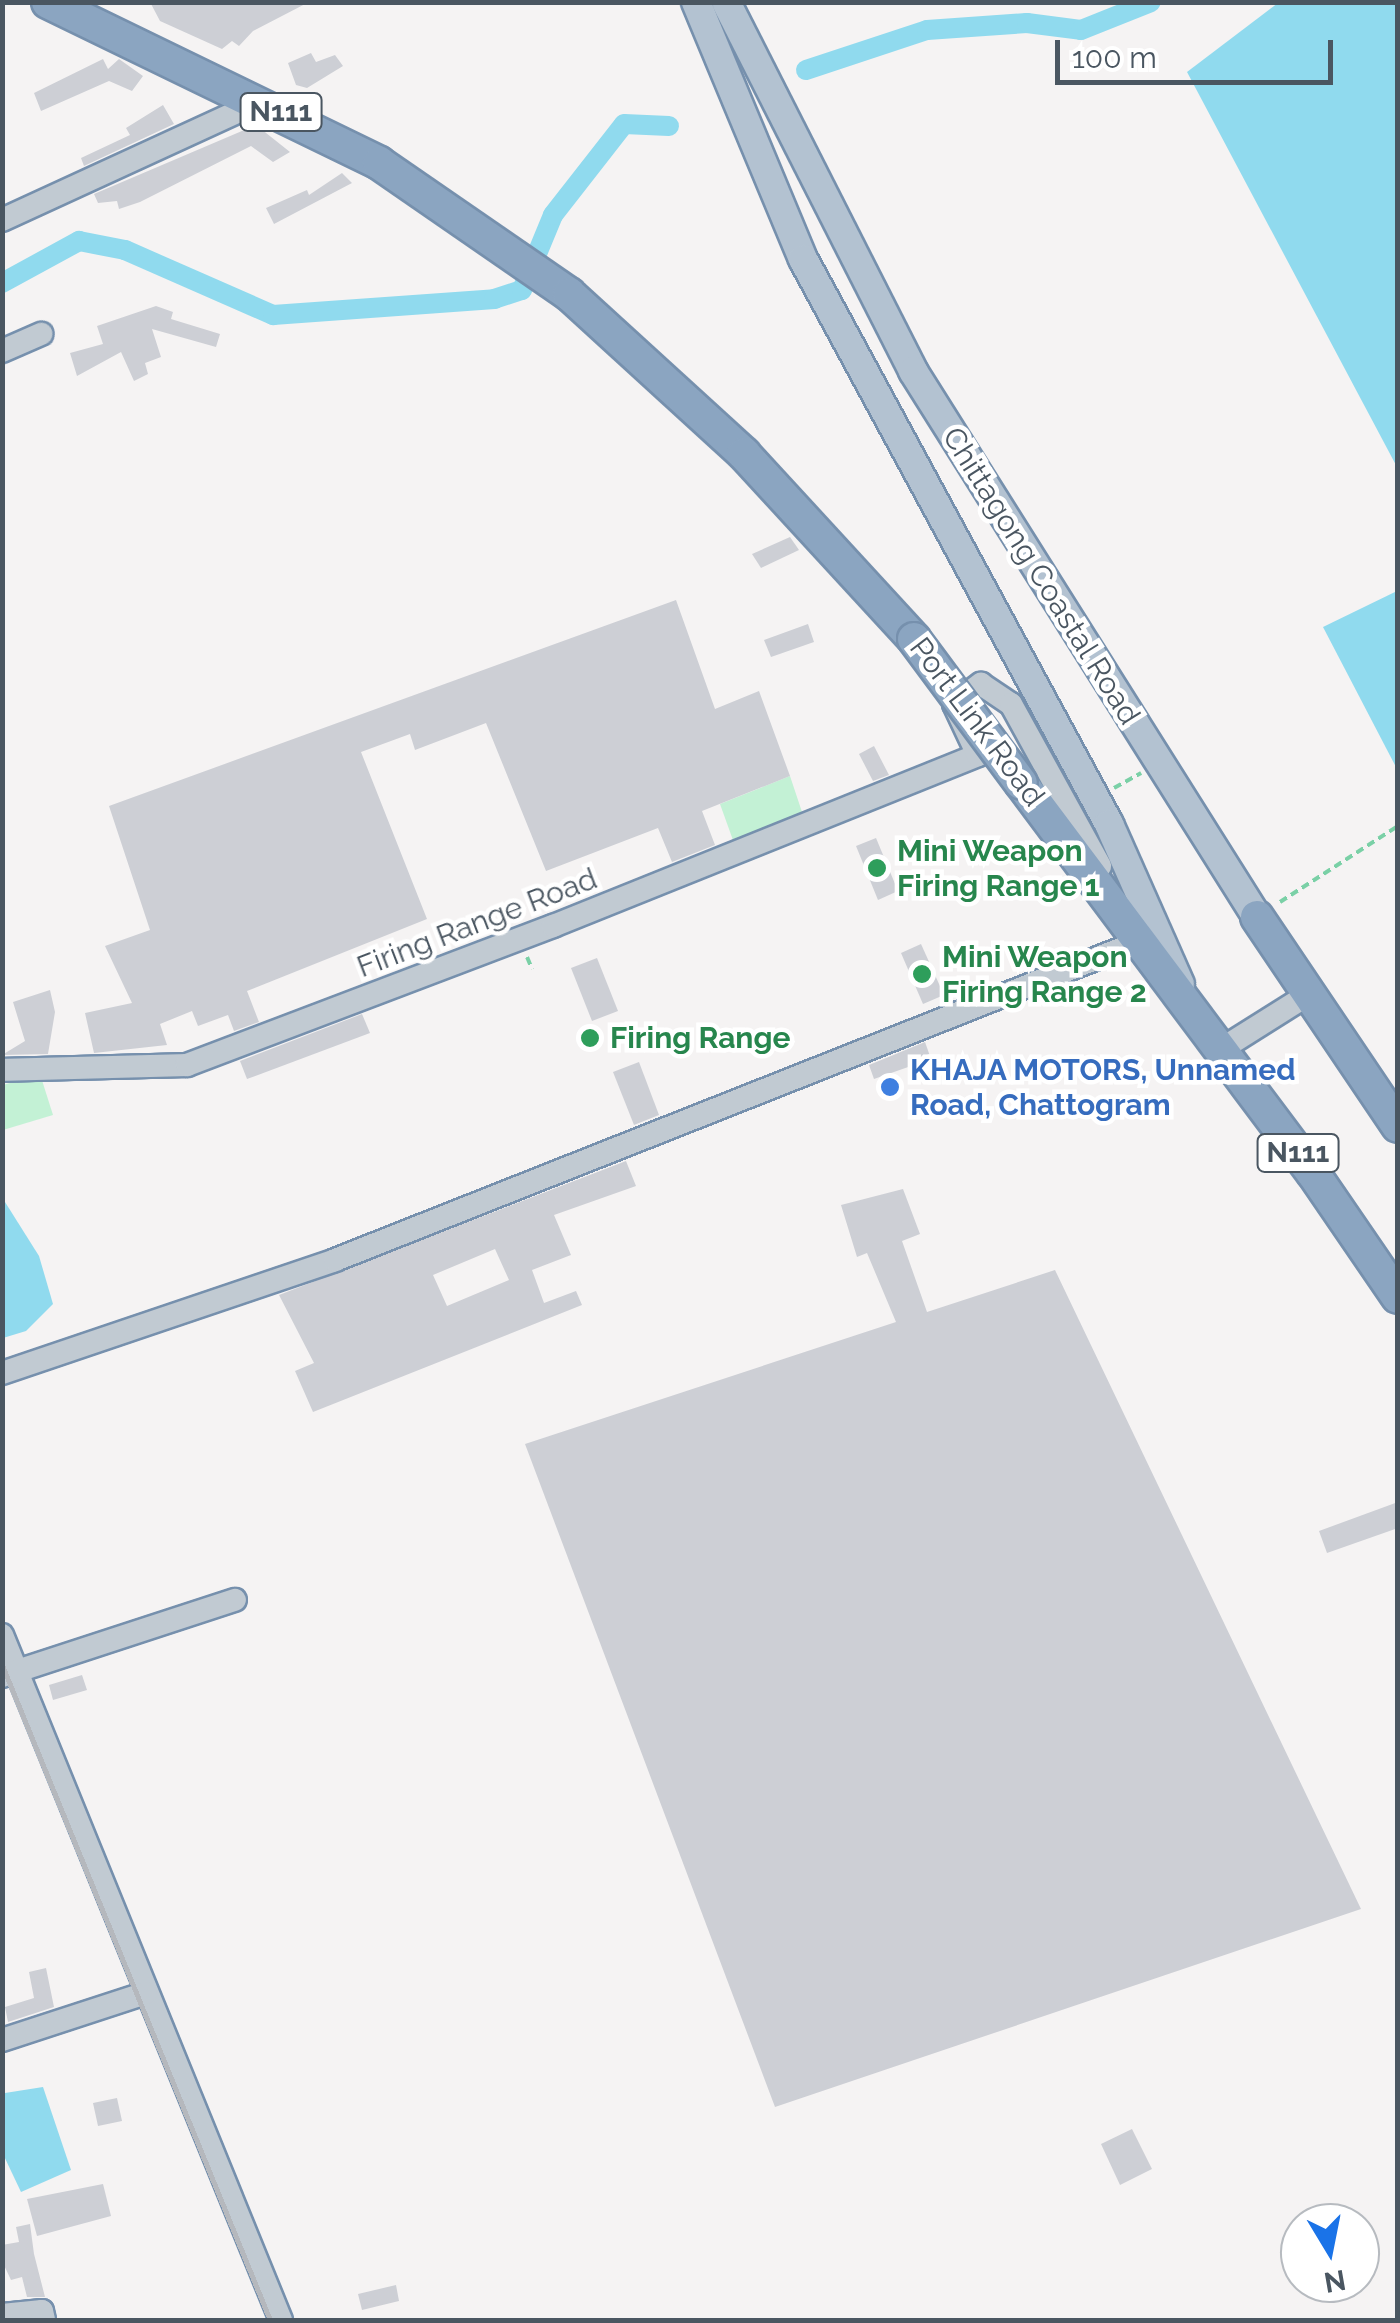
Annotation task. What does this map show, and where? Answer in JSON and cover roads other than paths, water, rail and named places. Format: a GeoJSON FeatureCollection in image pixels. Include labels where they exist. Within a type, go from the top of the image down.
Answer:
{"type":"FeatureCollection","features":[{"type":"Feature","properties":{"kind":"highway","name":"N111"},"geometry":{"type":"LineString","coordinates":[[48,2],[261,101]]}},
{"type":"Feature","properties":{"kind":"highway","name":"Port Link Road"},"geometry":{"type":"LineString","coordinates":[[261,101],[379,163],[569,294],[744,454],[914,639],[1022,783],[1148,936],[1192,1013],[1398,1297]]}},
{"type":"Feature","properties":{"kind":"highway","name":"Chittagong Coastal Road"},"geometry":{"type":"LineString","coordinates":[[1257,917],[1398,1126]]}},
{"type":"Feature","properties":{"kind":"main road","name":"Chittagong Coastal Road"},"geometry":{"type":"LineString","coordinates":[[696,2],[803,259],[1128,863],[1148,936]]}},
{"type":"Feature","properties":{"kind":"main road","name":"Chittagong Coastal Road"},"geometry":{"type":"LineString","coordinates":[[726,2],[913,371],[1257,917]]}},
{"type":"Feature","properties":{"kind":"street"},"geometry":{"type":"LineString","coordinates":[[2,220],[261,101]]}},
{"type":"Feature","properties":{"kind":"street"},"geometry":{"type":"LineString","coordinates":[[2,350],[41,334]]}},
{"type":"Feature","properties":{"kind":"street","name":"Firing Range Road"},"geometry":{"type":"LineString","coordinates":[[2,1070],[187,1065],[239,1049],[978,755],[954,704],[981,684],[1011,704],[1114,888]]}},
{"type":"Feature","properties":{"kind":"street"},"geometry":{"type":"LineString","coordinates":[[2,1373],[335,1260],[1148,936],[1114,888],[1127,883],[1128,863]]}},
{"type":"Feature","properties":{"kind":"street"},"geometry":{"type":"LineString","coordinates":[[1220,1050],[1309,994]]}},
{"type":"Feature","properties":{"kind":"street"},"geometry":{"type":"LineString","coordinates":[[10,1673],[235,1600]]}},
{"type":"Feature","properties":{"kind":"street"},"geometry":{"type":"LineString","coordinates":[[2,1635],[10,1673],[282,2320]]}},
{"type":"Feature","properties":{"kind":"street"},"geometry":{"type":"LineString","coordinates":[[2,2040],[146,1993]]}},
{"type":"Feature","properties":{"kind":"street"},"geometry":{"type":"LineString","coordinates":[[2,2315],[42,2311],[44,2320]]}},
{"type":"Feature","properties":{"kind":"water"},"geometry":{"type":"Polygon","coordinates":[[[1278,3],[1397,3],[1397,467],[1187,72],[1278,3]]]}},
{"type":"Feature","properties":{"kind":"water"},"geometry":{"type":"Polygon","coordinates":[[[1397,591],[1397,769],[1323,627],[1397,591]]]}},
{"type":"Feature","properties":{"kind":"water"},"geometry":{"type":"Polygon","coordinates":[[[5,1202],[39,1256],[53,1304],[26,1331],[3,1338],[5,1202]]]}},
{"type":"Feature","properties":{"kind":"water"},"geometry":{"type":"Polygon","coordinates":[[[43,2087],[71,2170],[21,2192],[3,2154],[3,2102],[5,2093],[43,2087]]]}},
{"type":"Feature","properties":{"kind":"waterway"},"geometry":{"type":"LineString","coordinates":[[806,70],[927,30],[1027,23],[1081,30],[1151,2]]}},
{"type":"Feature","properties":{"kind":"waterway"},"geometry":{"type":"LineString","coordinates":[[2,283],[79,241],[125,250],[273,315],[494,299],[522,290],[553,215],[624,124],[669,126]]}},
{"type":"Feature","properties":{"kind":"railway"},"geometry":{"type":"LineString","coordinates":[[2,1665],[270,2320]]}},
{"type":"Feature","properties":{"kind":"place","name":"Mini Weapon Firing Range 1"},"geometry":{"type":"Point","coordinates":[877,868]}},
{"type":"Feature","properties":{"kind":"place","name":"Mini Weapon Firing Range 2"},"geometry":{"type":"Point","coordinates":[922,974]}},
{"type":"Feature","properties":{"kind":"place","name":"Firing Range"},"geometry":{"type":"Point","coordinates":[590,1038]}},
{"type":"Feature","properties":{"kind":"place","name":"KHAJA MOTORS, Unnamed Road, Chattogram"},"geometry":{"type":"Point","coordinates":[890,1087]}}]}
